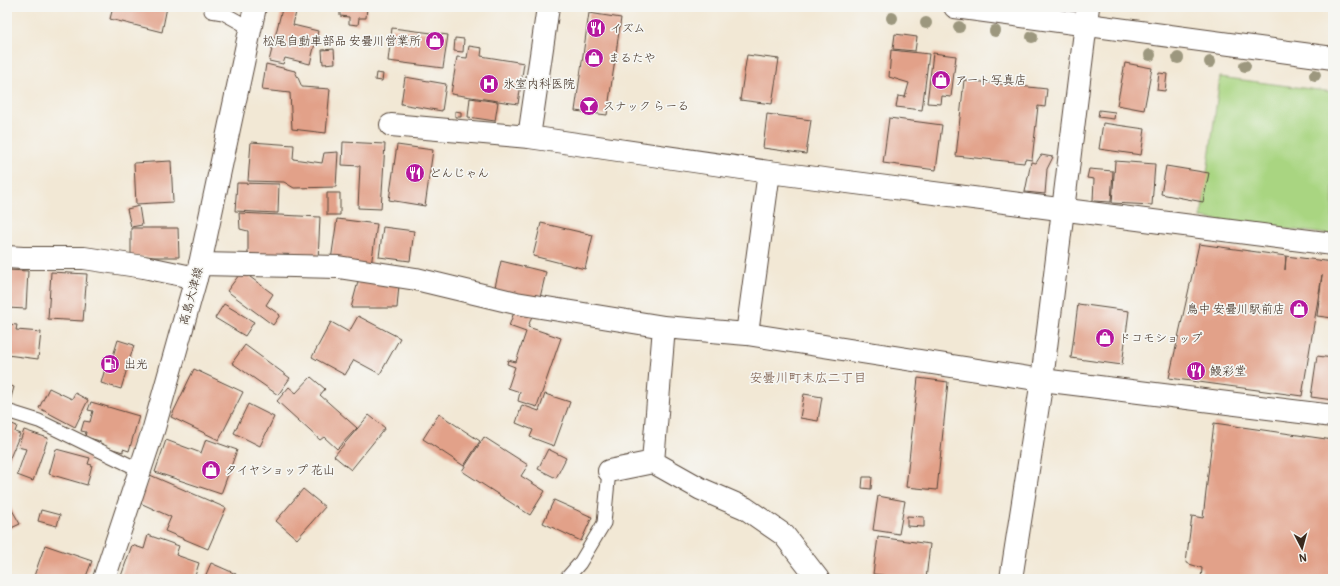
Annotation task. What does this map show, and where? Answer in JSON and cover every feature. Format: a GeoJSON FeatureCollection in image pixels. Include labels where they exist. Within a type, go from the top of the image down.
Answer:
{"type":"FeatureCollection","features":[{"type":"Feature","properties":{"kind":"street","name":"高島大津線"},"geometry":{"type":"LineString","coordinates":[[104,579],[154,428],[198,271],[255,7]]}},
{"type":"Feature","properties":{"kind":"street"},"geometry":{"type":"LineString","coordinates":[[529,137],[548,7]]}},
{"type":"Feature","properties":{"kind":"street"},"geometry":{"type":"LineString","coordinates":[[955,7],[1087,16],[1333,58]]}},
{"type":"Feature","properties":{"kind":"street"},"geometry":{"type":"LineString","coordinates":[[1011,579],[1042,380],[1087,16]]}},
{"type":"Feature","properties":{"kind":"street"},"geometry":{"type":"LineString","coordinates":[[391,125],[529,137],[769,172],[1333,244]]}},
{"type":"Feature","properties":{"kind":"street"},"geometry":{"type":"LineString","coordinates":[[747,334],[769,172]]}},
{"type":"Feature","properties":{"kind":"street"},"geometry":{"type":"LineString","coordinates":[[7,257],[84,258],[144,267],[198,271],[338,267],[416,279],[516,303],[664,327],[747,334],[1042,380],[1333,416]]}},
{"type":"Feature","properties":{"kind":"street"},"geometry":{"type":"LineString","coordinates":[[653,462],[664,327]]}},
{"type":"Feature","properties":{"kind":"street"},"geometry":{"type":"LineString","coordinates":[[609,471],[653,462],[701,489],[745,508],[784,535],[818,579]]}},
{"type":"Feature","properties":{"kind":"lane"},"geometry":{"type":"LineString","coordinates":[[211,11],[223,13],[250,28]]}},
{"type":"Feature","properties":{"kind":"lane"},"geometry":{"type":"LineString","coordinates":[[7,411],[38,421],[140,470]]}},
{"type":"Feature","properties":{"kind":"lane"},"geometry":{"type":"LineString","coordinates":[[566,579],[580,564],[604,523],[609,471]]}},
{"type":"Feature","properties":{"kind":"green space"},"geometry":{"type":"Polygon","coordinates":[[[1220,77],[1333,92],[1333,235],[1201,218],[1220,77]]]}},
{"type":"Feature","properties":{"kind":"building"},"geometry":{"type":"Polygon","coordinates":[[[113,7],[167,7],[162,32],[110,19],[113,7]]]}},
{"type":"Feature","properties":{"kind":"building"},"geometry":{"type":"Polygon","coordinates":[[[340,7],[367,7],[366,18],[359,18],[358,25],[349,24],[349,17],[340,16],[340,7]]]}},
{"type":"Feature","properties":{"kind":"building"},"geometry":{"type":"Polygon","coordinates":[[[282,9],[296,12],[293,25],[318,31],[310,64],[285,58],[283,64],[269,61],[282,9]]]}},
{"type":"Feature","properties":{"kind":"building"},"geometry":{"type":"Polygon","coordinates":[[[589,13],[621,18],[607,115],[575,111],[589,13]]]}},
{"type":"Feature","properties":{"kind":"building"},"geometry":{"type":"Polygon","coordinates":[[[392,28],[448,35],[443,68],[388,61],[392,28]]]}},
{"type":"Feature","properties":{"kind":"building"},"geometry":{"type":"Polygon","coordinates":[[[895,34],[917,37],[915,51],[893,49],[895,34]]]}},
{"type":"Feature","properties":{"kind":"building"},"geometry":{"type":"Polygon","coordinates":[[[455,38],[464,39],[463,52],[454,51],[455,38]]]}},
{"type":"Feature","properties":{"kind":"building"},"geometry":{"type":"Polygon","coordinates":[[[469,46],[482,48],[481,56],[524,63],[518,104],[451,94],[457,57],[467,58],[469,46]]]}},
{"type":"Feature","properties":{"kind":"building"},"geometry":{"type":"Polygon","coordinates":[[[334,49],[335,63],[323,64],[322,50],[334,49]]]}},
{"type":"Feature","properties":{"kind":"building"},"geometry":{"type":"Polygon","coordinates":[[[891,50],[929,54],[922,110],[896,107],[898,96],[905,97],[909,83],[889,77],[891,50]]]}},
{"type":"Feature","properties":{"kind":"building"},"geometry":{"type":"Polygon","coordinates":[[[933,53],[956,56],[951,97],[942,96],[941,104],[927,103],[933,53]]]}},
{"type":"Feature","properties":{"kind":"building"},"geometry":{"type":"Polygon","coordinates":[[[747,55],[779,59],[772,104],[740,100],[747,55]]]}},
{"type":"Feature","properties":{"kind":"building"},"geometry":{"type":"Polygon","coordinates":[[[1125,63],[1152,68],[1144,110],[1117,105],[1125,63]]]}},
{"type":"Feature","properties":{"kind":"building"},"geometry":{"type":"Polygon","coordinates":[[[266,64],[295,71],[302,87],[330,89],[326,133],[292,129],[290,93],[262,90],[266,64]]]}},
{"type":"Feature","properties":{"kind":"building"},"geometry":{"type":"Polygon","coordinates":[[[376,73],[383,74],[382,81],[375,80],[376,73]]]}},
{"type":"Feature","properties":{"kind":"building"},"geometry":{"type":"Polygon","coordinates":[[[1159,73],[1167,74],[1165,91],[1157,90],[1159,73]]]}},
{"type":"Feature","properties":{"kind":"building"},"geometry":{"type":"Polygon","coordinates":[[[405,77],[446,84],[442,111],[401,104],[405,77]]]}},
{"type":"Feature","properties":{"kind":"building"},"geometry":{"type":"Polygon","coordinates":[[[964,80],[1047,89],[1045,107],[1038,106],[1032,160],[1025,159],[1024,163],[956,156],[964,80]]]}},
{"type":"Feature","properties":{"kind":"building"},"geometry":{"type":"Polygon","coordinates":[[[470,98],[498,102],[495,121],[468,117],[470,98]]]}},
{"type":"Feature","properties":{"kind":"building"},"geometry":{"type":"Polygon","coordinates":[[[1099,110],[1115,112],[1114,119],[1098,117],[1099,110]]]}},
{"type":"Feature","properties":{"kind":"building"},"geometry":{"type":"Polygon","coordinates":[[[455,111],[461,112],[461,117],[455,117],[455,111]]]}},
{"type":"Feature","properties":{"kind":"building"},"geometry":{"type":"Polygon","coordinates":[[[767,114],[811,120],[806,154],[763,148],[767,114]]]}},
{"type":"Feature","properties":{"kind":"building"},"geometry":{"type":"Polygon","coordinates":[[[889,118],[942,125],[936,170],[883,163],[889,118]]]}},
{"type":"Feature","properties":{"kind":"building"},"geometry":{"type":"Polygon","coordinates":[[[1103,123],[1145,129],[1141,155],[1099,149],[1103,123]]]}},
{"type":"Feature","properties":{"kind":"building"},"geometry":{"type":"Polygon","coordinates":[[[251,142],[294,145],[293,159],[322,163],[324,153],[338,152],[336,187],[294,188],[284,182],[248,181],[251,142]]]}},
{"type":"Feature","properties":{"kind":"building"},"geometry":{"type":"Polygon","coordinates":[[[343,142],[385,144],[381,209],[358,208],[360,166],[342,165],[343,142]]]}},
{"type":"Feature","properties":{"kind":"building"},"geometry":{"type":"Polygon","coordinates":[[[397,145],[433,150],[425,206],[389,200],[397,145]]]}},
{"type":"Feature","properties":{"kind":"building"},"geometry":{"type":"Polygon","coordinates":[[[1041,155],[1053,157],[1047,169],[1045,194],[1025,192],[1031,162],[1036,163],[1041,155]]]}},
{"type":"Feature","properties":{"kind":"building"},"geometry":{"type":"Polygon","coordinates":[[[171,161],[173,202],[136,204],[134,163],[171,161]]]}},
{"type":"Feature","properties":{"kind":"building"},"geometry":{"type":"Polygon","coordinates":[[[1115,161],[1155,164],[1152,205],[1112,203],[1115,161]]]}},
{"type":"Feature","properties":{"kind":"building"},"geometry":{"type":"Polygon","coordinates":[[[1166,166],[1209,173],[1203,202],[1161,194],[1166,166]]]}},
{"type":"Feature","properties":{"kind":"building"},"geometry":{"type":"Polygon","coordinates":[[[1089,169],[1113,171],[1111,202],[1093,201],[1094,179],[1087,178],[1089,169]]]}},
{"type":"Feature","properties":{"kind":"building"},"geometry":{"type":"Polygon","coordinates":[[[237,183],[279,184],[278,213],[235,211],[237,183]]]}},
{"type":"Feature","properties":{"kind":"building"},"geometry":{"type":"Polygon","coordinates":[[[327,193],[340,193],[340,215],[327,215],[327,193]]]}},
{"type":"Feature","properties":{"kind":"building"},"geometry":{"type":"Polygon","coordinates":[[[139,206],[142,225],[131,227],[127,209],[139,206]]]}},
{"type":"Feature","properties":{"kind":"building"},"geometry":{"type":"Polygon","coordinates":[[[239,213],[320,217],[318,261],[248,259],[248,231],[240,229],[239,213]]]}},
{"type":"Feature","properties":{"kind":"building"},"geometry":{"type":"Polygon","coordinates":[[[337,219],[377,224],[371,266],[331,260],[337,219]]]}},
{"type":"Feature","properties":{"kind":"building"},"geometry":{"type":"Polygon","coordinates":[[[541,223],[593,235],[585,269],[533,256],[541,223]]]}},
{"type":"Feature","properties":{"kind":"building"},"geometry":{"type":"Polygon","coordinates":[[[383,227],[414,231],[410,261],[379,257],[383,227]]]}},
{"type":"Feature","properties":{"kind":"building"},"geometry":{"type":"Polygon","coordinates":[[[131,228],[178,228],[179,257],[131,257],[131,228]]]}},
{"type":"Feature","properties":{"kind":"building"},"geometry":{"type":"Polygon","coordinates":[[[1199,244],[1333,262],[1333,318],[1317,316],[1322,275],[1302,396],[1169,378],[1199,244]]]}},
{"type":"Feature","properties":{"kind":"building"},"geometry":{"type":"Polygon","coordinates":[[[501,261],[546,272],[539,302],[494,291],[501,261]]]}},
{"type":"Feature","properties":{"kind":"building"},"geometry":{"type":"Polygon","coordinates":[[[7,270],[28,271],[26,309],[7,308],[7,270]]]}},
{"type":"Feature","properties":{"kind":"building"},"geometry":{"type":"Polygon","coordinates":[[[242,271],[273,294],[266,305],[280,315],[273,325],[227,291],[242,271]]]}},
{"type":"Feature","properties":{"kind":"building"},"geometry":{"type":"Polygon","coordinates":[[[51,272],[87,274],[83,321],[48,319],[51,272]]]}},
{"type":"Feature","properties":{"kind":"building"},"geometry":{"type":"Polygon","coordinates":[[[359,278],[399,285],[397,308],[351,308],[359,278]]]}},
{"type":"Feature","properties":{"kind":"building"},"geometry":{"type":"Polygon","coordinates":[[[224,304],[254,322],[245,336],[215,318],[224,304]]]}},
{"type":"Feature","properties":{"kind":"building"},"geometry":{"type":"Polygon","coordinates":[[[1078,304],[1129,311],[1122,365],[1071,358],[1078,304]]]}},
{"type":"Feature","properties":{"kind":"building"},"geometry":{"type":"Polygon","coordinates":[[[516,307],[533,313],[528,327],[561,338],[537,407],[518,401],[520,392],[508,388],[515,367],[507,364],[508,360],[516,362],[526,332],[509,326],[516,307]]]}},
{"type":"Feature","properties":{"kind":"building"},"geometry":{"type":"Polygon","coordinates":[[[358,316],[400,338],[380,374],[354,360],[345,375],[312,357],[331,322],[349,332],[358,316]]]}},
{"type":"Feature","properties":{"kind":"building"},"geometry":{"type":"Polygon","coordinates":[[[7,324],[17,325],[16,330],[41,332],[38,359],[7,355],[7,324]]]}},
{"type":"Feature","properties":{"kind":"building"},"geometry":{"type":"Polygon","coordinates":[[[118,340],[134,345],[121,389],[101,383],[108,358],[112,359],[118,340]]]}},
{"type":"Feature","properties":{"kind":"building"},"geometry":{"type":"Polygon","coordinates":[[[245,345],[290,378],[278,395],[232,363],[245,345]]]}},
{"type":"Feature","properties":{"kind":"building"},"geometry":{"type":"Polygon","coordinates":[[[1317,356],[1333,358],[1333,400],[1311,397],[1317,356]]]}},
{"type":"Feature","properties":{"kind":"building"},"geometry":{"type":"Polygon","coordinates":[[[194,369],[243,392],[219,440],[171,417],[194,369]]]}},
{"type":"Feature","properties":{"kind":"building"},"geometry":{"type":"Polygon","coordinates":[[[311,377],[325,389],[320,395],[357,428],[337,449],[324,437],[320,440],[277,401],[289,387],[296,393],[311,377]]]}},
{"type":"Feature","properties":{"kind":"building"},"geometry":{"type":"Polygon","coordinates":[[[918,378],[948,382],[937,490],[906,487],[918,378]]]}},
{"type":"Feature","properties":{"kind":"building"},"geometry":{"type":"Polygon","coordinates":[[[7,385],[14,387],[9,405],[7,404],[7,385]]]}},
{"type":"Feature","properties":{"kind":"building"},"geometry":{"type":"Polygon","coordinates":[[[49,388],[72,399],[75,393],[88,400],[75,427],[39,408],[49,388]]]}},
{"type":"Feature","properties":{"kind":"building"},"geometry":{"type":"Polygon","coordinates":[[[545,394],[570,402],[554,446],[530,437],[533,430],[516,423],[522,405],[539,411],[545,394]]]}},
{"type":"Feature","properties":{"kind":"building"},"geometry":{"type":"Polygon","coordinates":[[[804,394],[822,397],[818,421],[800,418],[804,394]]]}},
{"type":"Feature","properties":{"kind":"building"},"geometry":{"type":"Polygon","coordinates":[[[91,402],[139,416],[129,451],[123,449],[123,452],[99,445],[100,441],[85,437],[86,432],[81,431],[84,421],[90,422],[93,411],[88,410],[91,402]]]}},
{"type":"Feature","properties":{"kind":"building"},"geometry":{"type":"Polygon","coordinates":[[[248,404],[274,417],[260,446],[234,433],[248,404]]]}},
{"type":"Feature","properties":{"kind":"building"},"geometry":{"type":"Polygon","coordinates":[[[439,414],[480,441],[464,466],[423,439],[439,414]]]}},
{"type":"Feature","properties":{"kind":"building"},"geometry":{"type":"Polygon","coordinates":[[[369,415],[385,428],[351,470],[334,456],[369,415]]]}},
{"type":"Feature","properties":{"kind":"building"},"geometry":{"type":"Polygon","coordinates":[[[7,422],[17,426],[15,432],[20,434],[7,465],[7,422]]]}},
{"type":"Feature","properties":{"kind":"building"},"geometry":{"type":"Polygon","coordinates":[[[1214,423],[1333,440],[1333,579],[1201,579],[1202,568],[1186,563],[1192,516],[1203,518],[1214,423]]]}},
{"type":"Feature","properties":{"kind":"building"},"geometry":{"type":"Polygon","coordinates":[[[24,430],[48,438],[33,481],[17,475],[26,449],[18,447],[24,430]]]}},
{"type":"Feature","properties":{"kind":"building"},"geometry":{"type":"Polygon","coordinates":[[[484,437],[528,465],[521,476],[545,491],[530,515],[462,471],[484,437]]]}},
{"type":"Feature","properties":{"kind":"building"},"geometry":{"type":"Polygon","coordinates":[[[206,439],[237,450],[221,494],[155,472],[166,440],[201,453],[206,439]]]}},
{"type":"Feature","properties":{"kind":"building"},"geometry":{"type":"Polygon","coordinates":[[[56,449],[90,458],[88,464],[92,465],[87,485],[49,474],[56,449]]]}},
{"type":"Feature","properties":{"kind":"building"},"geometry":{"type":"Polygon","coordinates":[[[548,449],[566,458],[556,478],[538,469],[548,449]]]}},
{"type":"Feature","properties":{"kind":"building"},"geometry":{"type":"Polygon","coordinates":[[[150,475],[226,508],[208,549],[165,531],[171,517],[138,502],[150,475]]]}},
{"type":"Feature","properties":{"kind":"building"},"geometry":{"type":"Polygon","coordinates":[[[863,477],[872,477],[871,489],[862,488],[863,477]]]}},
{"type":"Feature","properties":{"kind":"building"},"geometry":{"type":"Polygon","coordinates":[[[303,489],[325,507],[297,539],[276,521],[303,489]]]}},
{"type":"Feature","properties":{"kind":"building"},"geometry":{"type":"Polygon","coordinates":[[[878,496],[905,501],[899,534],[873,530],[878,496]]]}},
{"type":"Feature","properties":{"kind":"building"},"geometry":{"type":"Polygon","coordinates":[[[554,500],[592,517],[581,541],[543,523],[554,500]]]}},
{"type":"Feature","properties":{"kind":"building"},"geometry":{"type":"Polygon","coordinates":[[[7,501],[20,524],[7,530],[7,501]]]}},
{"type":"Feature","properties":{"kind":"building"},"geometry":{"type":"Polygon","coordinates":[[[41,510],[60,515],[57,526],[38,521],[41,510]]]}},
{"type":"Feature","properties":{"kind":"building"},"geometry":{"type":"Polygon","coordinates":[[[907,516],[924,517],[924,527],[907,526],[907,516]]]}},
{"type":"Feature","properties":{"kind":"building"},"geometry":{"type":"Polygon","coordinates":[[[148,535],[179,546],[176,555],[199,563],[194,579],[120,579],[132,545],[144,549],[148,535]]]}},
{"type":"Feature","properties":{"kind":"building"},"geometry":{"type":"Polygon","coordinates":[[[878,537],[930,544],[926,579],[913,579],[873,574],[878,537]]]}},
{"type":"Feature","properties":{"kind":"building"},"geometry":{"type":"Polygon","coordinates":[[[45,545],[92,561],[85,579],[42,579],[34,576],[45,545]]]}},
{"type":"Feature","properties":{"kind":"building"},"geometry":{"type":"Polygon","coordinates":[[[211,563],[236,574],[234,579],[204,579],[211,563]]]}},
{"type":"Feature","properties":{"kind":"place","name":"イズム"},"geometry":{"type":"Point","coordinates":[596,28]}},
{"type":"Feature","properties":{"kind":"place","name":"松尾自動車部品 安曇川営業所"},"geometry":{"type":"Point","coordinates":[435,41]}},
{"type":"Feature","properties":{"kind":"place","name":"まるたや"},"geometry":{"type":"Point","coordinates":[594,58]}},
{"type":"Feature","properties":{"kind":"place","name":"アート写真店"},"geometry":{"type":"Point","coordinates":[941,80]}},
{"type":"Feature","properties":{"kind":"place","name":"氷室内科医院"},"geometry":{"type":"Point","coordinates":[489,84]}},
{"type":"Feature","properties":{"kind":"place","name":"スナック らーる"},"geometry":{"type":"Point","coordinates":[589,106]}},
{"type":"Feature","properties":{"kind":"place","name":"どんじゃん"},"geometry":{"type":"Point","coordinates":[415,173]}},
{"type":"Feature","properties":{"kind":"place","name":"鳥中 安曇川駅前店"},"geometry":{"type":"Point","coordinates":[1299,309]}},
{"type":"Feature","properties":{"kind":"place","name":"ドコモショップ"},"geometry":{"type":"Point","coordinates":[1105,338]}},
{"type":"Feature","properties":{"kind":"place","name":"出光"},"geometry":{"type":"Point","coordinates":[110,364]}},
{"type":"Feature","properties":{"kind":"place","name":"鰻彩堂"},"geometry":{"type":"Point","coordinates":[1196,371]}},
{"type":"Feature","properties":{"kind":"place","name":"タイヤショップ 花山"},"geometry":{"type":"Point","coordinates":[211,470]}},
{"type":"Feature","properties":{"kind":"district","name":"安曇川町末広二丁目"},"geometry":{"type":"Point","coordinates":[808,377]}}]}
